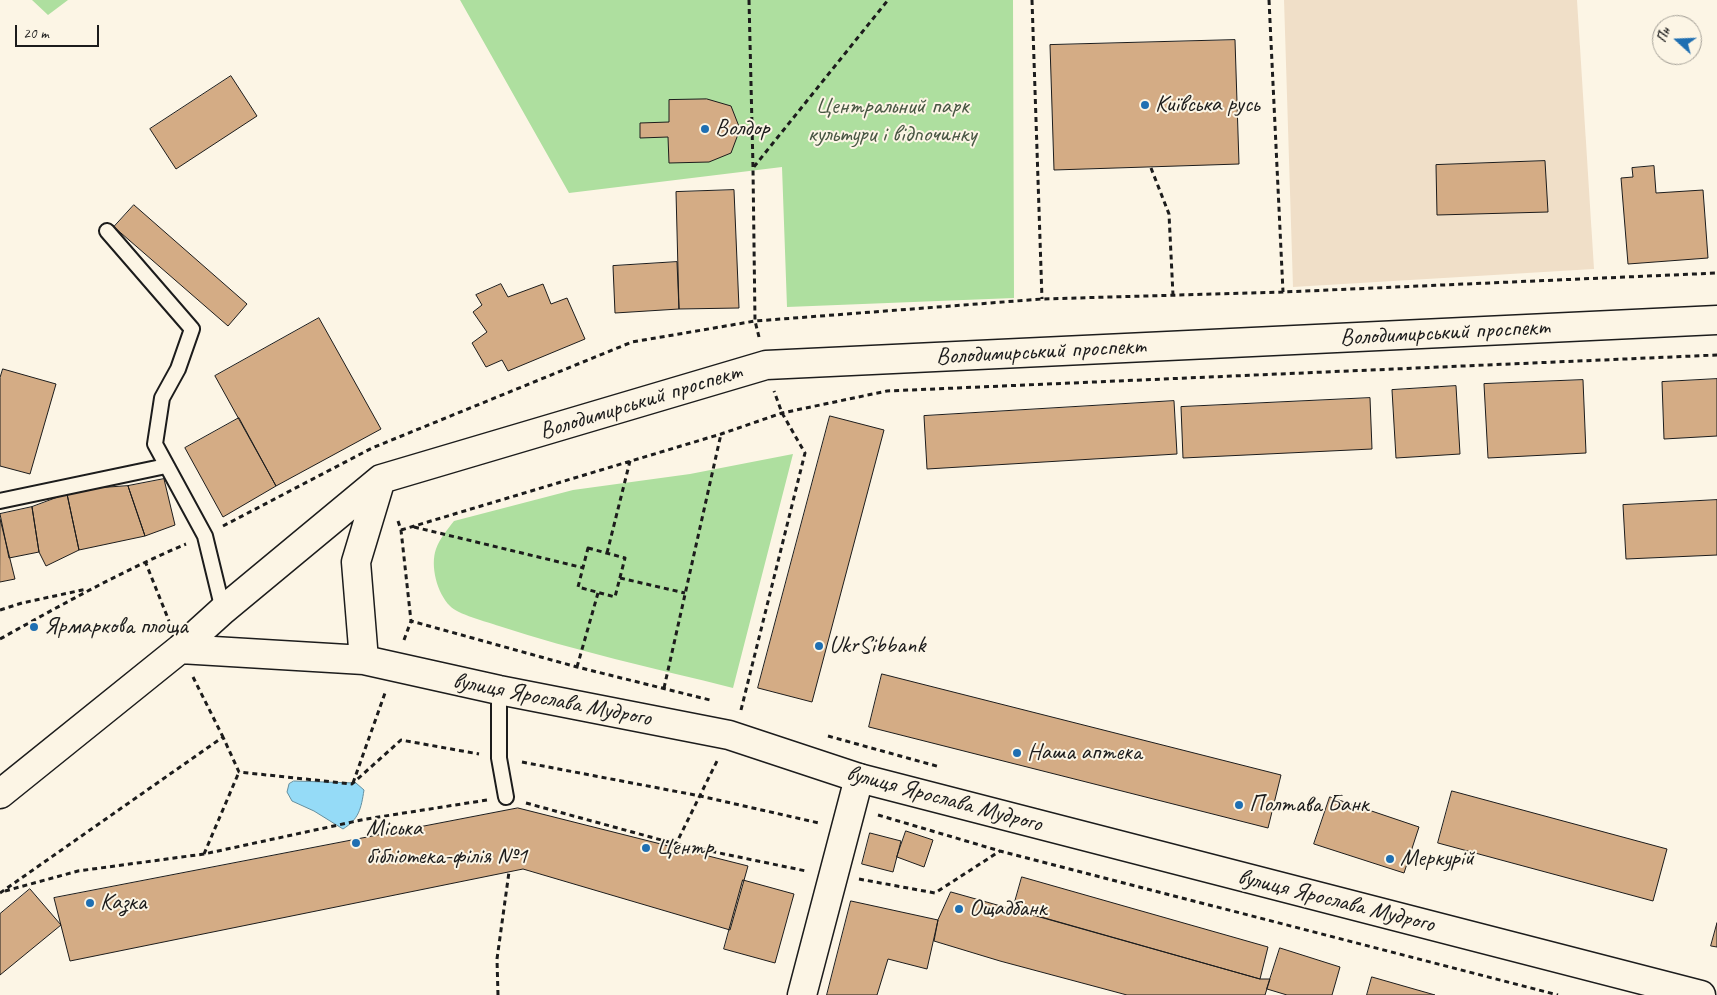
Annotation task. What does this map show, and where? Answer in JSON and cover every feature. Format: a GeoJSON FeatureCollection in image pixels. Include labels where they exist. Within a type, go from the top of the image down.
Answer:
{"type":"FeatureCollection","features":[{"type":"Feature","properties":{"kind":"main road","name":"Володимирський проспект"},"geometry":{"type":"LineString","coordinates":[[0,794],[180,649],[223,610],[381,479],[766,365],[1717,320]]}},
{"type":"Feature","properties":{"kind":"main road"},"geometry":{"type":"LineString","coordinates":[[364,660],[356,562],[381,479]]}},
{"type":"Feature","properties":{"kind":"main road","name":"вулиця Ярослава Мудрого"},"geometry":{"type":"LineString","coordinates":[[180,649],[364,660],[499,690],[729,735],[859,778],[1701,995]]}},
{"type":"Feature","properties":{"kind":"main road"},"geometry":{"type":"LineString","coordinates":[[802,995],[859,778]]}},
{"type":"Feature","properties":{"kind":"lane"},"geometry":{"type":"LineString","coordinates":[[107,231],[192,329],[178,369],[162,398],[155,444],[205,536],[223,610]]}},
{"type":"Feature","properties":{"kind":"lane"},"geometry":{"type":"LineString","coordinates":[[0,501],[166,466]]}},
{"type":"Feature","properties":{"kind":"lane"},"geometry":{"type":"LineString","coordinates":[[499,690],[499,758],[506,797]]}},
{"type":"Feature","properties":{"kind":"path"},"geometry":{"type":"LineString","coordinates":[[1,893],[78,871],[204,854],[366,819],[506,797],[676,844],[741,708],[805,453],[782,413],[766,365],[755,321],[749,0]]}},
{"type":"Feature","properties":{"kind":"path"},"geometry":{"type":"LineString","coordinates":[[753,168],[888,0]]}},
{"type":"Feature","properties":{"kind":"path"},"geometry":{"type":"LineString","coordinates":[[1032,0],[1042,299]]}},
{"type":"Feature","properties":{"kind":"path"},"geometry":{"type":"LineString","coordinates":[[1268,0],[1282,292]]}},
{"type":"Feature","properties":{"kind":"path"},"geometry":{"type":"LineString","coordinates":[[1151,168],[1169,214],[1173,295]]}},
{"type":"Feature","properties":{"kind":"path"},"geometry":{"type":"LineString","coordinates":[[401,530],[721,434],[782,413],[887,391],[1717,355]]}},
{"type":"Feature","properties":{"kind":"path"},"geometry":{"type":"LineString","coordinates":[[664,688],[721,434]]}},
{"type":"Feature","properties":{"kind":"path"},"geometry":{"type":"LineString","coordinates":[[607,553],[630,460]]}},
{"type":"Feature","properties":{"kind":"path"},"geometry":{"type":"LineString","coordinates":[[412,527],[584,568]]}},
{"type":"Feature","properties":{"kind":"path"},"geometry":{"type":"LineString","coordinates":[[588,548],[625,558],[615,597],[578,587],[584,568],[588,548]]}},
{"type":"Feature","properties":{"kind":"path"},"geometry":{"type":"LineString","coordinates":[[620,578],[685,594]]}},
{"type":"Feature","properties":{"kind":"path"},"geometry":{"type":"LineString","coordinates":[[0,610],[22,603],[91,588]]}},
{"type":"Feature","properties":{"kind":"path"},"geometry":{"type":"LineString","coordinates":[[577,667],[598,592]]}},
{"type":"Feature","properties":{"kind":"path"},"geometry":{"type":"LineString","coordinates":[[1,893],[223,737],[239,772],[204,854]]}},
{"type":"Feature","properties":{"kind":"path"},"geometry":{"type":"LineString","coordinates":[[239,772],[352,784],[401,740],[700,796],[821,823],[852,807],[1000,851],[1558,995]]}},
{"type":"Feature","properties":{"kind":"path"},"geometry":{"type":"LineString","coordinates":[[498,995],[497,959],[509,872]]}},
{"type":"Feature","properties":{"kind":"shaded area"},"geometry":{"type":"Polygon","coordinates":[[[1284,0],[1577,0],[1594,269],[1293,287],[1284,0]]]}},
{"type":"Feature","properties":{"kind":"green space"},"geometry":{"type":"Polygon","coordinates":[[[32,0],[68,0],[48,15],[32,0]]]}},
{"type":"Feature","properties":{"kind":"green space","name":"Центральний парк культури і відпочинку"},"geometry":{"type":"Polygon","coordinates":[[[460,0],[1013,0],[1014,298],[787,307],[782,167],[569,193],[460,0]]]}},
{"type":"Feature","properties":{"kind":"green space"},"geometry":{"type":"Polygon","coordinates":[[[793,454],[733,688],[586,651],[473,618],[450,606],[445,601],[438,587],[434,571],[434,556],[444,534],[454,521],[573,490],[690,474],[793,454]]]}},
{"type":"Feature","properties":{"kind":"water"},"geometry":{"type":"Polygon","coordinates":[[[294,781],[356,783],[364,790],[362,803],[356,817],[343,829],[314,811],[292,801],[287,792],[289,784],[294,781]]]}},
{"type":"Feature","properties":{"kind":"building","name":"Київська русь"},"geometry":{"type":"Polygon","coordinates":[[[1235,40],[1239,164],[1054,170],[1050,45],[1235,40]]]}},
{"type":"Feature","properties":{"kind":"building"},"geometry":{"type":"Polygon","coordinates":[[[231,76],[257,116],[176,169],[150,129],[231,76]]]}},
{"type":"Feature","properties":{"kind":"building"},"geometry":{"type":"Polygon","coordinates":[[[707,99],[731,106],[740,129],[731,153],[709,162],[669,163],[668,137],[640,138],[640,123],[669,122],[669,100],[707,99]]]}},
{"type":"Feature","properties":{"kind":"building"},"geometry":{"type":"Polygon","coordinates":[[[1545,161],[1548,212],[1437,215],[1436,165],[1545,161]]]}},
{"type":"Feature","properties":{"kind":"building"},"geometry":{"type":"Polygon","coordinates":[[[1654,166],[1656,193],[1703,190],[1708,258],[1628,264],[1621,178],[1633,177],[1632,168],[1654,166]]]}},
{"type":"Feature","properties":{"kind":"building"},"geometry":{"type":"Polygon","coordinates":[[[734,190],[739,308],[679,309],[676,192],[734,190]]]}},
{"type":"Feature","properties":{"kind":"building"},"geometry":{"type":"Polygon","coordinates":[[[134,205],[247,304],[228,326],[114,227],[134,205]]]}},
{"type":"Feature","properties":{"kind":"building"},"geometry":{"type":"Polygon","coordinates":[[[677,262],[679,309],[615,313],[613,266],[677,262]]]}},
{"type":"Feature","properties":{"kind":"building"},"geometry":{"type":"Polygon","coordinates":[[[501,284],[508,297],[543,284],[551,304],[567,298],[585,339],[508,371],[502,360],[486,367],[472,343],[487,332],[473,312],[482,305],[476,295],[501,284]]]}},
{"type":"Feature","properties":{"kind":"building"},"geometry":{"type":"Polygon","coordinates":[[[319,318],[381,429],[276,486],[215,376],[319,318]]]}},
{"type":"Feature","properties":{"kind":"building"},"geometry":{"type":"Polygon","coordinates":[[[3,369],[56,384],[30,474],[0,466],[0,378],[3,369]]]}},
{"type":"Feature","properties":{"kind":"building"},"geometry":{"type":"Polygon","coordinates":[[[1717,379],[1717,436],[1664,439],[1662,382],[1717,379]]]}},
{"type":"Feature","properties":{"kind":"building"},"geometry":{"type":"Polygon","coordinates":[[[1583,380],[1586,453],[1488,458],[1484,384],[1583,380]]]}},
{"type":"Feature","properties":{"kind":"building"},"geometry":{"type":"Polygon","coordinates":[[[1456,386],[1460,454],[1396,458],[1392,390],[1456,386]]]}},
{"type":"Feature","properties":{"kind":"building"},"geometry":{"type":"Polygon","coordinates":[[[1370,398],[1372,449],[1183,458],[1181,407],[1370,398]]]}},
{"type":"Feature","properties":{"kind":"building"},"geometry":{"type":"Polygon","coordinates":[[[1174,401],[1177,454],[927,469],[924,416],[1174,401]]]}},
{"type":"Feature","properties":{"kind":"building"},"geometry":{"type":"Polygon","coordinates":[[[830,416],[884,430],[812,702],[758,688],[830,416]]]}},
{"type":"Feature","properties":{"kind":"building"},"geometry":{"type":"Polygon","coordinates":[[[239,418],[276,486],[223,517],[185,448],[239,418]]]}},
{"type":"Feature","properties":{"kind":"building"},"geometry":{"type":"Polygon","coordinates":[[[164,479],[175,525],[145,536],[128,486],[164,479]]]}},
{"type":"Feature","properties":{"kind":"building"},"geometry":{"type":"Polygon","coordinates":[[[128,486],[145,536],[79,550],[67,494],[96,488],[128,486]]]}},
{"type":"Feature","properties":{"kind":"building"},"geometry":{"type":"Polygon","coordinates":[[[67,494],[79,550],[46,566],[39,552],[32,507],[67,494]]]}},
{"type":"Feature","properties":{"kind":"building"},"geometry":{"type":"Polygon","coordinates":[[[1717,500],[1717,555],[1626,559],[1623,505],[1717,500]]]}},
{"type":"Feature","properties":{"kind":"building"},"geometry":{"type":"Polygon","coordinates":[[[32,507],[39,552],[9,558],[0,514],[32,507]]]}},
{"type":"Feature","properties":{"kind":"building"},"geometry":{"type":"Polygon","coordinates":[[[0,519],[15,579],[0,582],[0,519]]]}},
{"type":"Feature","properties":{"kind":"building"},"geometry":{"type":"Polygon","coordinates":[[[882,674],[1281,775],[1268,828],[869,727],[882,674]]]}},
{"type":"Feature","properties":{"kind":"building"},"geometry":{"type":"Polygon","coordinates":[[[1452,791],[1667,849],[1653,901],[1438,843],[1452,791]]]}},
{"type":"Feature","properties":{"kind":"building"},"geometry":{"type":"Polygon","coordinates":[[[1330,797],[1419,827],[1404,873],[1314,844],[1330,797]]]}},
{"type":"Feature","properties":{"kind":"building"},"geometry":{"type":"Polygon","coordinates":[[[518,808],[748,866],[730,930],[523,869],[70,961],[54,898],[518,808]]]}},
{"type":"Feature","properties":{"kind":"building"},"geometry":{"type":"Polygon","coordinates":[[[906,831],[933,840],[924,867],[897,857],[906,831]]]}},
{"type":"Feature","properties":{"kind":"building"},"geometry":{"type":"Polygon","coordinates":[[[870,833],[901,841],[893,872],[862,864],[870,833]]]}},
{"type":"Feature","properties":{"kind":"building"},"geometry":{"type":"Polygon","coordinates":[[[1022,877],[1268,947],[1260,979],[1013,909],[1022,877]]]}},
{"type":"Feature","properties":{"kind":"building"},"geometry":{"type":"Polygon","coordinates":[[[743,880],[794,894],[775,963],[724,949],[743,880]]]}},
{"type":"Feature","properties":{"kind":"building"},"geometry":{"type":"Polygon","coordinates":[[[30,889],[61,925],[0,975],[0,914],[30,889]]]}},
{"type":"Feature","properties":{"kind":"building"},"geometry":{"type":"Polygon","coordinates":[[[951,892],[1260,979],[1270,979],[1265,995],[1127,995],[1000,961],[934,941],[938,920],[951,892]]]}},
{"type":"Feature","properties":{"kind":"building"},"geometry":{"type":"Polygon","coordinates":[[[851,901],[938,920],[927,969],[888,959],[877,995],[827,995],[851,901]]]}},
{"type":"Feature","properties":{"kind":"building"},"geometry":{"type":"Polygon","coordinates":[[[1717,923],[1717,947],[1711,946],[1717,923]]]}},
{"type":"Feature","properties":{"kind":"building"},"geometry":{"type":"Polygon","coordinates":[[[1280,948],[1340,967],[1332,995],[1287,995],[1267,989],[1280,948]]]}},
{"type":"Feature","properties":{"kind":"building"},"geometry":{"type":"Polygon","coordinates":[[[1372,977],[1435,995],[1367,995],[1372,977]]]}},
{"type":"Feature","properties":{"kind":"place","name":"Київська русь"},"geometry":{"type":"Point","coordinates":[1145,105]}},
{"type":"Feature","properties":{"kind":"place","name":"Волдор"},"geometry":{"type":"Point","coordinates":[705,129]}},
{"type":"Feature","properties":{"kind":"place","name":"Ярмаркова площа"},"geometry":{"type":"Point","coordinates":[34,627]}},
{"type":"Feature","properties":{"kind":"place","name":"UkrSibbank"},"geometry":{"type":"Point","coordinates":[819,646]}},
{"type":"Feature","properties":{"kind":"place","name":"Наша аптека"},"geometry":{"type":"Point","coordinates":[1017,753]}},
{"type":"Feature","properties":{"kind":"place","name":"Полтава Банк"},"geometry":{"type":"Point","coordinates":[1239,805]}},
{"type":"Feature","properties":{"kind":"place","name":"Міська бібліотека-філія №1"},"geometry":{"type":"Point","coordinates":[356,843]}},
{"type":"Feature","properties":{"kind":"place","name":"Центр"},"geometry":{"type":"Point","coordinates":[646,848]}},
{"type":"Feature","properties":{"kind":"place","name":"Меркурій"},"geometry":{"type":"Point","coordinates":[1390,859]}},
{"type":"Feature","properties":{"kind":"place","name":"Казка"},"geometry":{"type":"Point","coordinates":[90,903]}},
{"type":"Feature","properties":{"kind":"place","name":"Ощадбанк"},"geometry":{"type":"Point","coordinates":[959,909]}}]}
